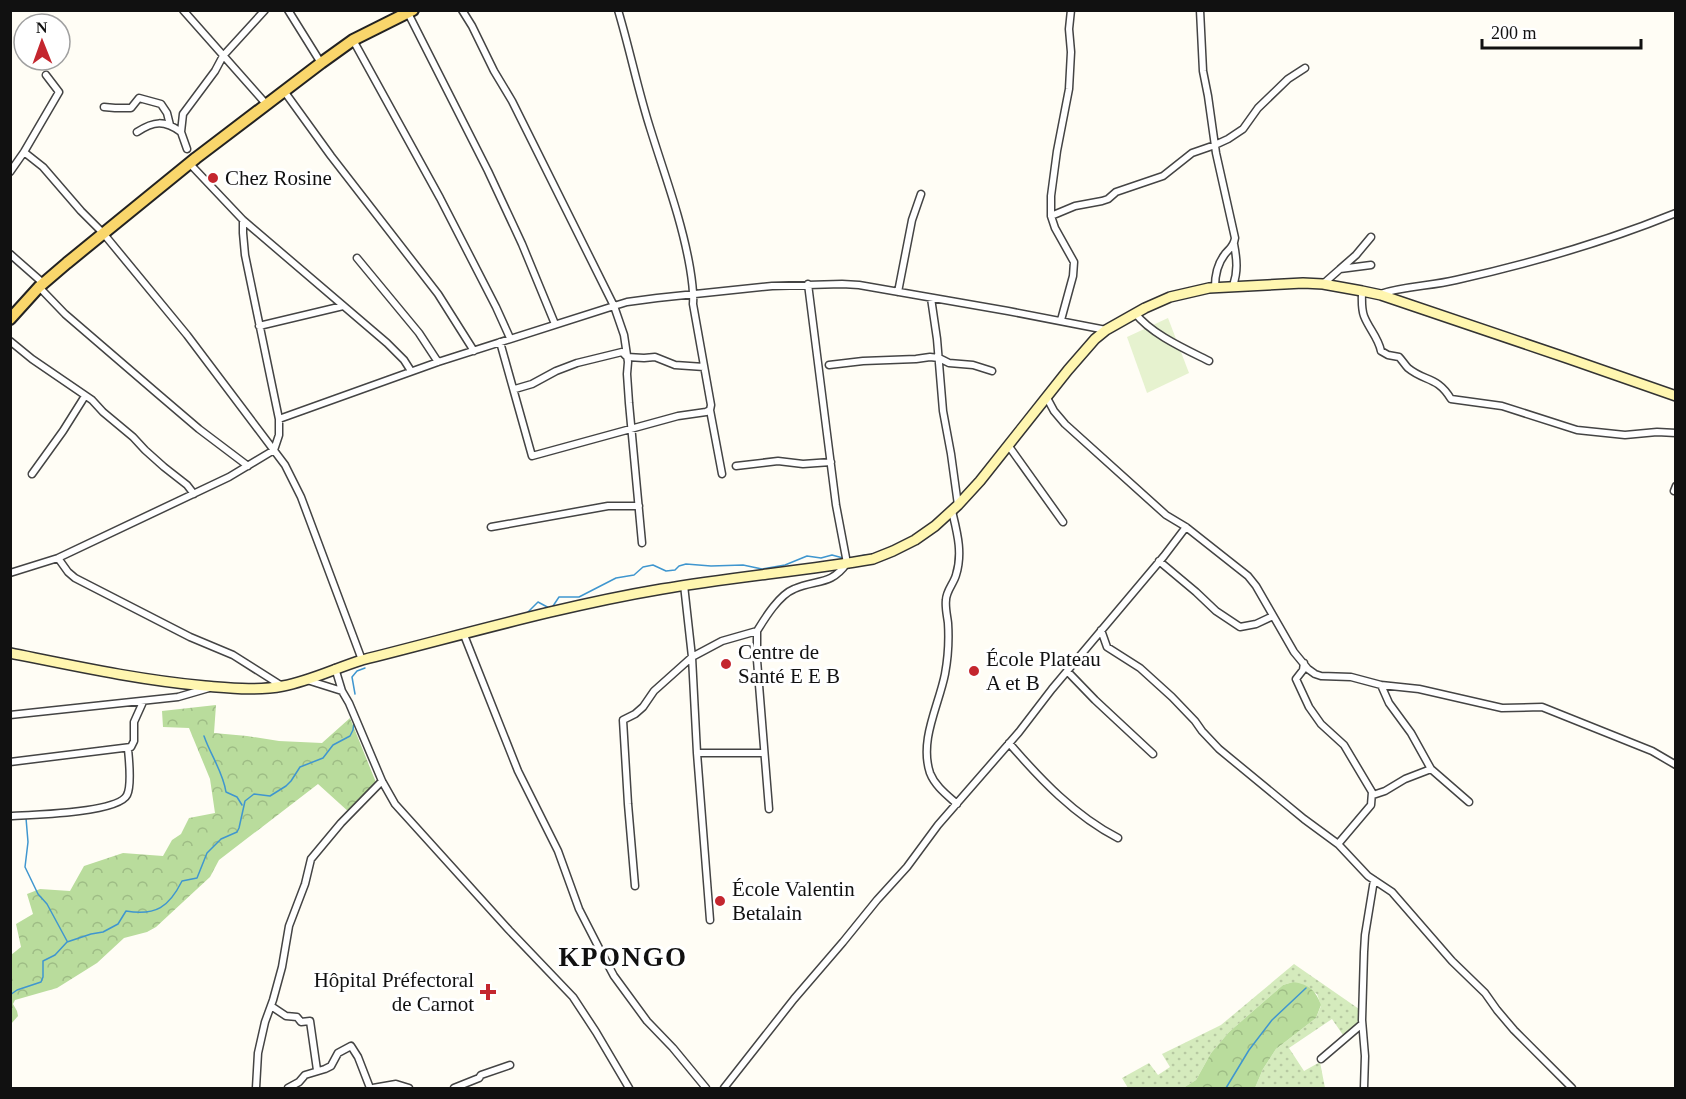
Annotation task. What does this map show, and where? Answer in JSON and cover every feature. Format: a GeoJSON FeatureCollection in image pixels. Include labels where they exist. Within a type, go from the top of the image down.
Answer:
{"type":"FeatureCollection","features":[{"type":"Feature","properties":{"kind":"main road"},"geometry":{"type":"LineString","coordinates":[[10,319],[41,285],[104,233],[321,63],[353,40],[411,12]]}},
{"type":"Feature","properties":{"kind":"main road"},"geometry":{"type":"LineString","coordinates":[[10,653],[141,679],[213,686],[256,688],[283,686],[307,680],[362,660],[590,603],[684,585],[847,560],[873,559],[915,540],[955,508],[980,481],[1068,370],[1106,330],[1135,313],[1170,297],[1215,286],[1284,282],[1323,284],[1362,291],[1676,396]]}},
{"type":"Feature","properties":{"kind":"street"},"geometry":{"type":"LineString","coordinates":[[183,10],[267,105]]}},
{"type":"Feature","properties":{"kind":"street"},"geometry":{"type":"LineString","coordinates":[[188,149],[181,132],[183,114],[215,71],[223,56],[265,10]]}},
{"type":"Feature","properties":{"kind":"street"},"geometry":{"type":"LineString","coordinates":[[288,10],[321,63]]}},
{"type":"Feature","properties":{"kind":"street"},"geometry":{"type":"LineString","coordinates":[[462,10],[512,101],[615,306],[624,335],[627,357],[642,543]]}},
{"type":"Feature","properties":{"kind":"street"},"geometry":{"type":"LineString","coordinates":[[618,10],[651,130],[686,242],[694,294],[693,304],[722,474]]}},
{"type":"Feature","properties":{"kind":"street"},"geometry":{"type":"LineString","coordinates":[[1061,320],[1073,276],[1074,262],[1055,228],[1051,216],[1051,196],[1069,89],[1071,10]]}},
{"type":"Feature","properties":{"kind":"street"},"geometry":{"type":"LineString","coordinates":[[1200,10],[1203,71],[1238,263],[1233,286]]}},
{"type":"Feature","properties":{"kind":"street"},"geometry":{"type":"LineString","coordinates":[[411,12],[522,244],[555,324]]}},
{"type":"Feature","properties":{"kind":"street"},"geometry":{"type":"LineString","coordinates":[[353,40],[445,207],[510,338]]}},
{"type":"Feature","properties":{"kind":"street"},"geometry":{"type":"LineString","coordinates":[[1051,216],[1075,206],[1108,199],[1116,192],[1163,176],[1192,153],[1215,145],[1243,129],[1258,108],[1288,79],[1305,68]]}},
{"type":"Feature","properties":{"kind":"street"},"geometry":{"type":"LineString","coordinates":[[10,172],[60,93],[46,75]]}},
{"type":"Feature","properties":{"kind":"street"},"geometry":{"type":"LineString","coordinates":[[284,92],[438,294],[474,351]]}},
{"type":"Feature","properties":{"kind":"street"},"geometry":{"type":"LineString","coordinates":[[104,107],[131,108],[139,98],[161,104],[167,113],[170,125]]}},
{"type":"Feature","properties":{"kind":"street"},"geometry":{"type":"LineString","coordinates":[[137,132],[155,123],[170,125],[181,132]]}},
{"type":"Feature","properties":{"kind":"street"},"geometry":{"type":"LineString","coordinates":[[24,152],[43,167],[81,212],[104,233],[187,335],[285,465],[301,497],[362,660]]}},
{"type":"Feature","properties":{"kind":"street"},"geometry":{"type":"LineString","coordinates":[[190,164],[243,220],[387,343],[404,360],[411,371]]}},
{"type":"Feature","properties":{"kind":"street"},"geometry":{"type":"LineString","coordinates":[[898,292],[912,220],[921,194]]}},
{"type":"Feature","properties":{"kind":"street"},"geometry":{"type":"LineString","coordinates":[[1376,295],[1391,290],[1456,280],[1545,257],[1676,213]]}},
{"type":"Feature","properties":{"kind":"street"},"geometry":{"type":"LineString","coordinates":[[10,573],[58,558],[194,494],[274,450],[279,435],[279,419],[244,249],[243,220]]}},
{"type":"Feature","properties":{"kind":"street"},"geometry":{"type":"LineString","coordinates":[[1323,284],[1356,255],[1371,237]]}},
{"type":"Feature","properties":{"kind":"street"},"geometry":{"type":"LineString","coordinates":[[1215,286],[1218,269],[1224,256],[1234,244]]}},
{"type":"Feature","properties":{"kind":"street"},"geometry":{"type":"LineString","coordinates":[[10,254],[41,285],[65,314],[199,429],[248,466]]}},
{"type":"Feature","properties":{"kind":"street"},"geometry":{"type":"LineString","coordinates":[[357,258],[419,333],[438,362]]}},
{"type":"Feature","properties":{"kind":"street"},"geometry":{"type":"LineString","coordinates":[[1340,269],[1371,265]]}},
{"type":"Feature","properties":{"kind":"street"},"geometry":{"type":"LineString","coordinates":[[769,809],[763,753],[757,631],[766,616],[792,589],[833,578],[840,573],[847,560],[839,522],[808,284]]}},
{"type":"Feature","properties":{"kind":"street"},"geometry":{"type":"LineString","coordinates":[[279,419],[411,371],[627,302],[694,294],[808,284],[859,285],[1106,330]]}},
{"type":"Feature","properties":{"kind":"street"},"geometry":{"type":"LineString","coordinates":[[1362,291],[1362,313],[1379,341],[1381,351],[1399,357],[1408,368],[1436,382],[1451,399],[1502,406],[1577,430],[1625,435],[1676,433]]}},
{"type":"Feature","properties":{"kind":"street"},"geometry":{"type":"LineString","coordinates":[[931,298],[959,558],[955,578],[946,597],[948,626],[946,669],[931,724],[927,758],[933,779],[939,788],[957,804]]}},
{"type":"Feature","properties":{"kind":"street"},"geometry":{"type":"LineString","coordinates":[[259,326],[343,306]]}},
{"type":"Feature","properties":{"kind":"street"},"geometry":{"type":"LineString","coordinates":[[1135,313],[1142,322],[1157,332],[1209,362]]}},
{"type":"Feature","properties":{"kind":"street"},"geometry":{"type":"LineString","coordinates":[[10,341],[92,400],[164,467],[187,485],[194,494]]}},
{"type":"Feature","properties":{"kind":"street"},"geometry":{"type":"LineString","coordinates":[[500,342],[532,456],[678,416],[710,410]]}},
{"type":"Feature","properties":{"kind":"street"},"geometry":{"type":"LineString","coordinates":[[514,389],[532,384],[577,363],[622,352],[627,357],[655,357],[675,365],[704,367]]}},
{"type":"Feature","properties":{"kind":"street"},"geometry":{"type":"LineString","coordinates":[[828,365],[930,357],[949,363],[974,365],[992,371]]}},
{"type":"Feature","properties":{"kind":"street"},"geometry":{"type":"LineString","coordinates":[[32,474],[85,396]]}},
{"type":"Feature","properties":{"kind":"street"},"geometry":{"type":"LineString","coordinates":[[1047,398],[1065,424],[1166,516],[1186,527],[1248,576],[1294,652],[1315,674],[1351,677],[1381,685],[1424,690],[1502,708],[1542,707],[1652,751],[1676,765]]}},
{"type":"Feature","properties":{"kind":"street"},"geometry":{"type":"LineString","coordinates":[[1008,445],[1064,522]]}},
{"type":"Feature","properties":{"kind":"street"},"geometry":{"type":"LineString","coordinates":[[736,466],[778,461],[803,464],[831,462]]}},
{"type":"Feature","properties":{"kind":"street"},"geometry":{"type":"LineString","coordinates":[[490,527],[608,506],[639,507]]}},
{"type":"Feature","properties":{"kind":"street"},"geometry":{"type":"LineString","coordinates":[[724,1089],[789,1005],[907,867],[938,825],[1009,743],[1186,527]]}},
{"type":"Feature","properties":{"kind":"street"},"geometry":{"type":"LineString","coordinates":[[58,558],[75,578],[190,637],[233,655],[283,686]]}},
{"type":"Feature","properties":{"kind":"street"},"geometry":{"type":"LineString","coordinates":[[1159,561],[1216,611],[1240,627],[1256,624],[1273,616]]}},
{"type":"Feature","properties":{"kind":"street"},"geometry":{"type":"LineString","coordinates":[[684,585],[692,657],[710,920]]}},
{"type":"Feature","properties":{"kind":"street"},"geometry":{"type":"LineString","coordinates":[[1101,630],[1107,647],[1140,668],[1172,697],[1219,748],[1304,819],[1338,844],[1368,876],[1398,898],[1452,961],[1485,993],[1514,1030],[1572,1089]]}},
{"type":"Feature","properties":{"kind":"street"},"geometry":{"type":"LineString","coordinates":[[635,886],[623,720],[643,707],[654,691],[692,657],[722,641],[757,631]]}},
{"type":"Feature","properties":{"kind":"street"},"geometry":{"type":"LineString","coordinates":[[464,635],[518,771],[558,850],[579,909],[599,948],[614,975],[647,1021],[673,1048],[706,1089]]}},
{"type":"Feature","properties":{"kind":"street"},"geometry":{"type":"LineString","coordinates":[[1304,663],[1303,670],[1296,679],[1310,707],[1321,724],[1344,745],[1373,795],[1371,805],[1338,844]]}},
{"type":"Feature","properties":{"kind":"street"},"geometry":{"type":"LineString","coordinates":[[335,668],[342,691],[357,720],[382,781],[395,804],[573,997],[629,1089]]}},
{"type":"Feature","properties":{"kind":"street"},"geometry":{"type":"LineString","coordinates":[[1068,671],[1095,700],[1153,754]]}},
{"type":"Feature","properties":{"kind":"street"},"geometry":{"type":"LineString","coordinates":[[307,680],[342,691]]}},
{"type":"Feature","properties":{"kind":"street"},"geometry":{"type":"LineString","coordinates":[[1381,685],[1389,703],[1412,733],[1431,769],[1469,802]]}},
{"type":"Feature","properties":{"kind":"street"},"geometry":{"type":"LineString","coordinates":[[10,715],[178,697],[213,686]]}},
{"type":"Feature","properties":{"kind":"street"},"geometry":{"type":"LineString","coordinates":[[10,762],[128,748],[133,745],[134,722],[143,702]]}},
{"type":"Feature","properties":{"kind":"street"},"geometry":{"type":"LineString","coordinates":[[1009,743],[1032,770],[1078,813],[1105,832],[1118,838]]}},
{"type":"Feature","properties":{"kind":"street"},"geometry":{"type":"LineString","coordinates":[[10,816],[103,808],[122,801],[129,789],[128,748]]}},
{"type":"Feature","properties":{"kind":"street"},"geometry":{"type":"LineString","coordinates":[[697,753],[763,753]]}},
{"type":"Feature","properties":{"kind":"street"},"geometry":{"type":"LineString","coordinates":[[1373,795],[1431,769]]}},
{"type":"Feature","properties":{"kind":"street"},"geometry":{"type":"LineString","coordinates":[[256,1089],[258,1053],[265,1022],[272,1006],[282,967],[289,926],[305,884],[311,860],[341,823],[382,781]]}},
{"type":"Feature","properties":{"kind":"street"},"geometry":{"type":"LineString","coordinates":[[1364,1089],[1365,1056],[1362,1024],[1365,935],[1374,880]]}},
{"type":"Feature","properties":{"kind":"street"},"geometry":{"type":"LineString","coordinates":[[272,1006],[286,1016],[297,1017],[301,1022],[310,1021],[317,1070]]}},
{"type":"Feature","properties":{"kind":"street"},"geometry":{"type":"LineString","coordinates":[[1321,1059],[1362,1024]]}},
{"type":"Feature","properties":{"kind":"street"},"geometry":{"type":"LineString","coordinates":[[288,1089],[305,1075],[331,1066],[338,1053],[351,1046],[372,1089],[396,1084],[409,1089]]}},
{"type":"Feature","properties":{"kind":"street"},"geometry":{"type":"LineString","coordinates":[[454,1089],[481,1075],[510,1065]]}},
{"type":"Feature","properties":{"kind":"green space"},"geometry":{"type":"Polygon","coordinates":[[[1168,318],[1189,373],[1147,393],[1127,337],[1168,318]]]}},
{"type":"Feature","properties":{"kind":"green space"},"geometry":{"type":"Polygon","coordinates":[[[216,705],[214,733],[279,741],[322,743],[350,718],[377,785],[350,813],[318,784],[219,860],[210,877],[156,927],[147,932],[124,938],[97,963],[57,988],[15,1000],[13,1004],[18,1016],[11,1024],[11,955],[21,947],[16,924],[33,914],[27,894],[40,889],[70,891],[84,866],[123,853],[163,856],[172,840],[181,834],[189,818],[215,813],[210,779],[189,728],[163,727],[162,711],[216,705]]]}},
{"type":"Feature","properties":{"kind":"green space"},"geometry":{"type":"Polygon","coordinates":[[[1294,964],[1359,1009],[1360,1022],[1343,1035],[1332,1019],[1289,1048],[1304,1071],[1320,1062],[1325,1088],[1255,1088],[1263,1069],[1276,1049],[1316,1018],[1321,1006],[1317,994],[1293,982],[1283,985],[1229,1032],[1211,1053],[1196,1080],[1183,1088],[1128,1088],[1122,1078],[1149,1063],[1158,1075],[1170,1067],[1162,1054],[1221,1025],[1294,964]]]}},
{"type":"Feature","properties":{"kind":"green space"},"geometry":{"type":"Polygon","coordinates":[[[1293,982],[1311,989],[1321,1005],[1316,1018],[1276,1049],[1263,1069],[1255,1088],[1183,1088],[1196,1080],[1211,1053],[1229,1032],[1283,985],[1293,982]]]}},
{"type":"Feature","properties":{"kind":"waterway"},"geometry":{"type":"LineString","coordinates":[[527,613],[538,602],[551,609],[559,597],[579,597],[616,578],[634,575],[643,567],[653,565],[666,571],[675,570],[686,564],[743,565],[762,569],[785,565],[807,556],[821,558],[832,555],[843,558]]}},
{"type":"Feature","properties":{"kind":"waterway"},"geometry":{"type":"LineString","coordinates":[[857,557],[865,555]]}},
{"type":"Feature","properties":{"kind":"waterway"},"geometry":{"type":"LineString","coordinates":[[464,629],[509,618]]}},
{"type":"Feature","properties":{"kind":"waterway"},"geometry":{"type":"LineString","coordinates":[[355,694],[352,677],[357,671],[365,668]]}},
{"type":"Feature","properties":{"kind":"waterway"},"geometry":{"type":"LineString","coordinates":[[10,995],[17,990],[41,982],[43,961],[55,955],[67,942],[103,932],[118,924],[126,911],[146,912],[160,908],[172,897],[182,881],[197,878],[207,853],[221,839],[237,832],[245,801],[254,794],[270,796],[286,786],[300,767],[323,758],[333,745],[350,736],[354,722]]}},
{"type":"Feature","properties":{"kind":"waterway"},"geometry":{"type":"LineString","coordinates":[[204,736],[226,792],[237,797],[242,805]]}},
{"type":"Feature","properties":{"kind":"waterway"},"geometry":{"type":"LineString","coordinates":[[26,818],[28,842],[25,867],[38,894],[47,904],[67,941]]}},
{"type":"Feature","properties":{"kind":"waterway"},"geometry":{"type":"LineString","coordinates":[[1226,1088],[1249,1050],[1272,1020],[1306,988]]}},
{"type":"Feature","properties":{"kind":"place","name":"Chez Rosine"},"geometry":{"type":"Point","coordinates":[213,178]}},
{"type":"Feature","properties":{"kind":"place","name":"Centre de Santé E E B"},"geometry":{"type":"Point","coordinates":[726,664]}},
{"type":"Feature","properties":{"kind":"place","name":"École Plateau A et B"},"geometry":{"type":"Point","coordinates":[974,671]}},
{"type":"Feature","properties":{"kind":"place","name":"École Valentin Betalain"},"geometry":{"type":"Point","coordinates":[720,901]}},
{"type":"Feature","properties":{"kind":"place","name":"Hôpital Préfectoral de Carnot"},"geometry":{"type":"Point","coordinates":[488,992]}},
{"type":"Feature","properties":{"kind":"district","name":"KPONGO"},"geometry":{"type":"Point","coordinates":[623,957]}}]}
